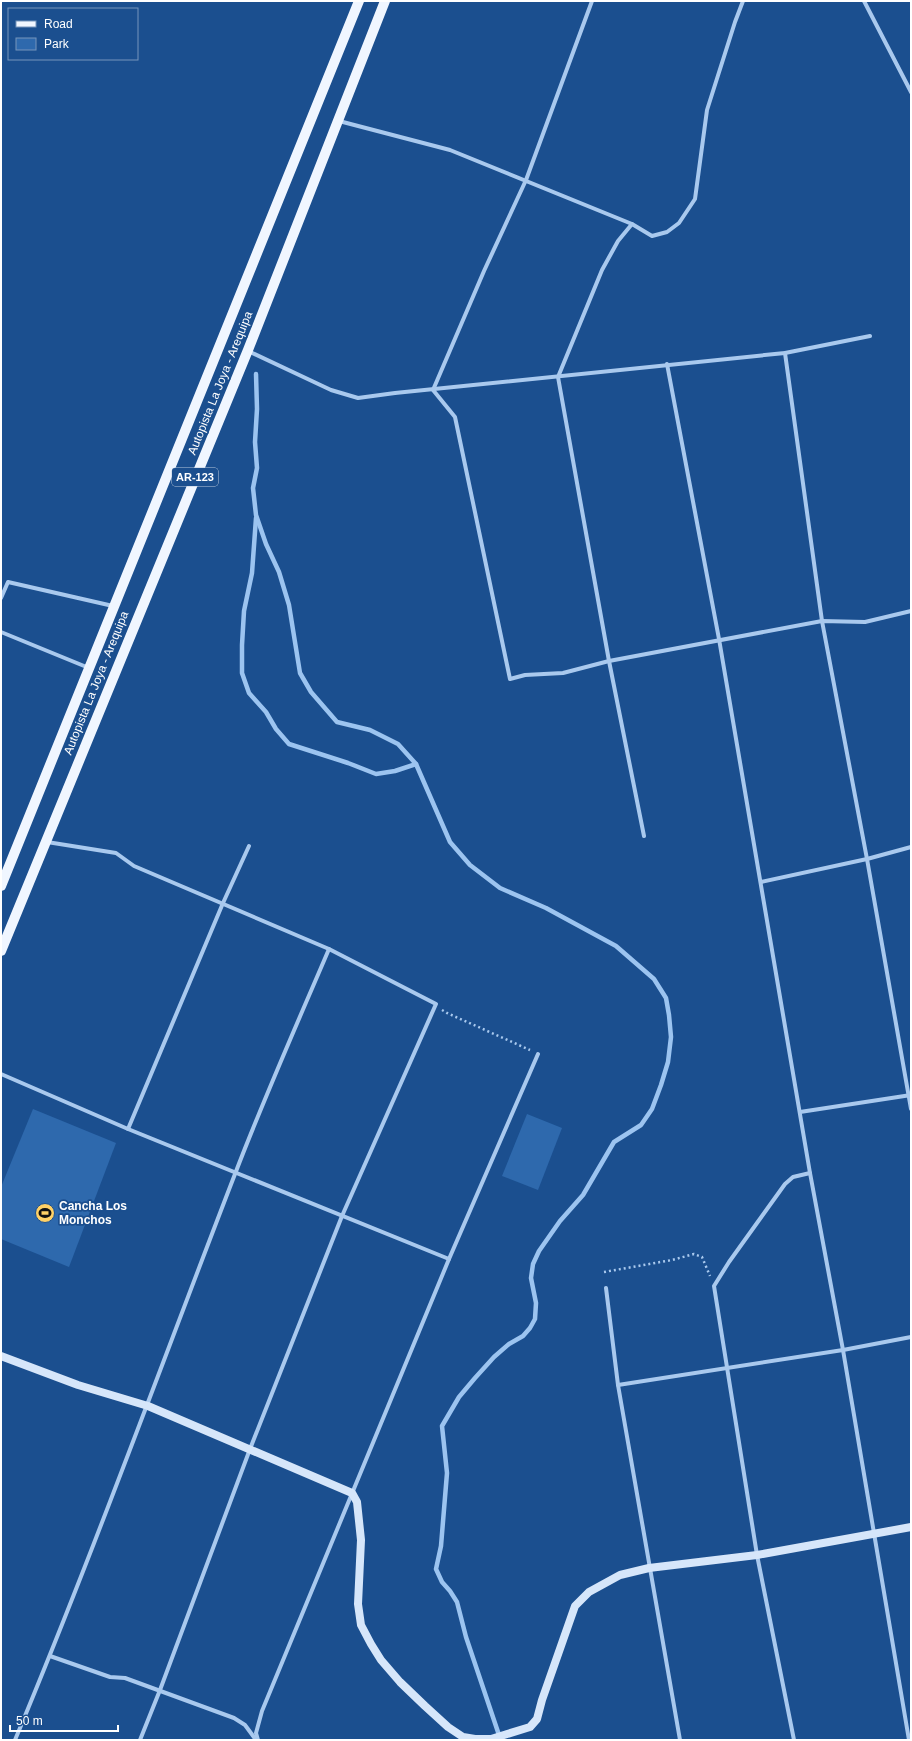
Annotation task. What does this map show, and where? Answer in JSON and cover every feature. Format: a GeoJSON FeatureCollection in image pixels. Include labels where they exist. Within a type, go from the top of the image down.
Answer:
{"type":"FeatureCollection","features":[{"type":"Feature","properties":{"kind":"main road","name":"Autopista La Joya - Arequipa"},"geometry":{"type":"LineString","coordinates":[[1,886],[3,873],[90,668],[359,1]]}},
{"type":"Feature","properties":{"kind":"main road","name":"Autopista La Joya - Arequipa"},"geometry":{"type":"LineString","coordinates":[[1,951],[248,350],[385,1]]}},
{"type":"Feature","properties":{"kind":"street"},"geometry":{"type":"LineString","coordinates":[[433,390],[484,271],[526,180],[592,1]]}},
{"type":"Feature","properties":{"kind":"street"},"geometry":{"type":"LineString","coordinates":[[338,121],[450,150],[632,224],[652,236],[667,232],[679,224],[695,199],[707,110],[743,1]]}},
{"type":"Feature","properties":{"kind":"street"},"geometry":{"type":"LineString","coordinates":[[864,1],[911,92]]}},
{"type":"Feature","properties":{"kind":"street"},"geometry":{"type":"LineString","coordinates":[[632,224],[618,241],[602,270],[558,377],[609,661],[644,836]]}},
{"type":"Feature","properties":{"kind":"street"},"geometry":{"type":"LineString","coordinates":[[248,350],[331,390],[358,398],[667,364],[785,353],[870,336]]}},
{"type":"Feature","properties":{"kind":"street"},"geometry":{"type":"LineString","coordinates":[[785,353],[822,621],[910,1095],[911,1110]]}},
{"type":"Feature","properties":{"kind":"street"},"geometry":{"type":"LineString","coordinates":[[667,364],[720,639],[810,1173],[843,1350],[909,1740]]}},
{"type":"Feature","properties":{"kind":"street"},"geometry":{"type":"LineString","coordinates":[[433,390],[455,417],[510,679],[525,675],[563,673],[609,661],[822,621],[865,622],[911,611]]}},
{"type":"Feature","properties":{"kind":"street"},"geometry":{"type":"LineString","coordinates":[[1,598],[8,582],[114,606]]}},
{"type":"Feature","properties":{"kind":"street"},"geometry":{"type":"LineString","coordinates":[[1,632],[90,668]]}},
{"type":"Feature","properties":{"kind":"street"},"geometry":{"type":"LineString","coordinates":[[45,842],[116,853],[134,866],[329,949],[436,1004],[342,1216],[250,1449],[140,1740]]}},
{"type":"Feature","properties":{"kind":"street"},"geometry":{"type":"LineString","coordinates":[[128,1129],[223,903],[249,846]]}},
{"type":"Feature","properties":{"kind":"street"},"geometry":{"type":"LineString","coordinates":[[761,882],[867,859],[911,847]]}},
{"type":"Feature","properties":{"kind":"street"},"geometry":{"type":"LineString","coordinates":[[15,1740],[50,1656],[148,1406],[236,1172],[329,949]]}},
{"type":"Feature","properties":{"kind":"street"},"geometry":{"type":"LineString","coordinates":[[257,1740],[256,1733],[262,1711],[449,1259],[538,1054]]}},
{"type":"Feature","properties":{"kind":"street"},"geometry":{"type":"LineString","coordinates":[[1,1074],[128,1129],[449,1259]]}},
{"type":"Feature","properties":{"kind":"street"},"geometry":{"type":"LineString","coordinates":[[800,1112],[910,1095]]}},
{"type":"Feature","properties":{"kind":"street"},"geometry":{"type":"LineString","coordinates":[[794,1740],[757,1555],[714,1286],[729,1262],[784,1184],[793,1177],[810,1173]]}},
{"type":"Feature","properties":{"kind":"street"},"geometry":{"type":"LineString","coordinates":[[606,1288],[618,1385],[680,1740]]}},
{"type":"Feature","properties":{"kind":"street"},"geometry":{"type":"LineString","coordinates":[[618,1385],[843,1350],[911,1337]]}},
{"type":"Feature","properties":{"kind":"street"},"geometry":{"type":"LineString","coordinates":[[1,1356],[78,1385],[148,1406],[352,1493],[357,1502],[362,1540],[358,1604],[361,1625],[371,1644],[391,1671],[448,1727],[463,1737],[475,1740],[491,1739],[530,1727],[537,1719],[542,1700],[575,1606],[589,1592],[620,1576],[649,1568],[757,1555],[911,1527]]}},
{"type":"Feature","properties":{"kind":"street"},"geometry":{"type":"LineString","coordinates":[[50,1656],[110,1677],[125,1678],[234,1718],[245,1725],[257,1740]]}},
{"type":"Feature","properties":{"kind":"path"},"geometry":{"type":"LineString","coordinates":[[436,1004],[447,1014],[538,1054]]}},
{"type":"Feature","properties":{"kind":"path"},"geometry":{"type":"LineString","coordinates":[[604,1272],[672,1260],[694,1254],[702,1257],[714,1286]]}},
{"type":"Feature","properties":{"kind":"green space","name":"Cancha Los Monchos"},"geometry":{"type":"Polygon","coordinates":[[[33,1109],[116,1143],[69,1267],[1,1239],[1,1187],[33,1109]]]}},
{"type":"Feature","properties":{"kind":"green space"},"geometry":{"type":"Polygon","coordinates":[[[527,1114],[562,1128],[538,1190],[502,1176],[527,1114]]]}},
{"type":"Feature","properties":{"kind":"waterway"},"geometry":{"type":"LineString","coordinates":[[256,374],[257,409],[255,442],[257,468],[253,488],[256,515],[266,544],[279,572],[289,605],[300,673],[311,692],[337,722],[370,730],[398,744],[416,764],[450,842],[470,865],[500,888],[546,908],[616,946],[654,979],[666,998],[671,1037],[668,1062],[652,1109],[641,1125],[614,1142],[583,1195],[560,1221],[539,1251],[533,1264],[531,1278],[536,1303],[535,1319],[530,1328],[523,1336],[509,1344],[494,1357],[475,1378],[459,1397],[442,1426],[447,1473],[441,1546],[436,1569],[442,1582],[457,1602],[466,1637],[500,1738]]}},
{"type":"Feature","properties":{"kind":"waterway"},"geometry":{"type":"LineString","coordinates":[[256,518],[252,573],[244,611],[242,645],[242,673],[249,693],[266,712],[276,729],[289,744],[348,763],[376,774],[395,771],[416,764]]}},
{"type":"Feature","properties":{"kind":"place","name":"Cancha Los Monchos"},"geometry":{"type":"Point","coordinates":[45,1213]}}]}
